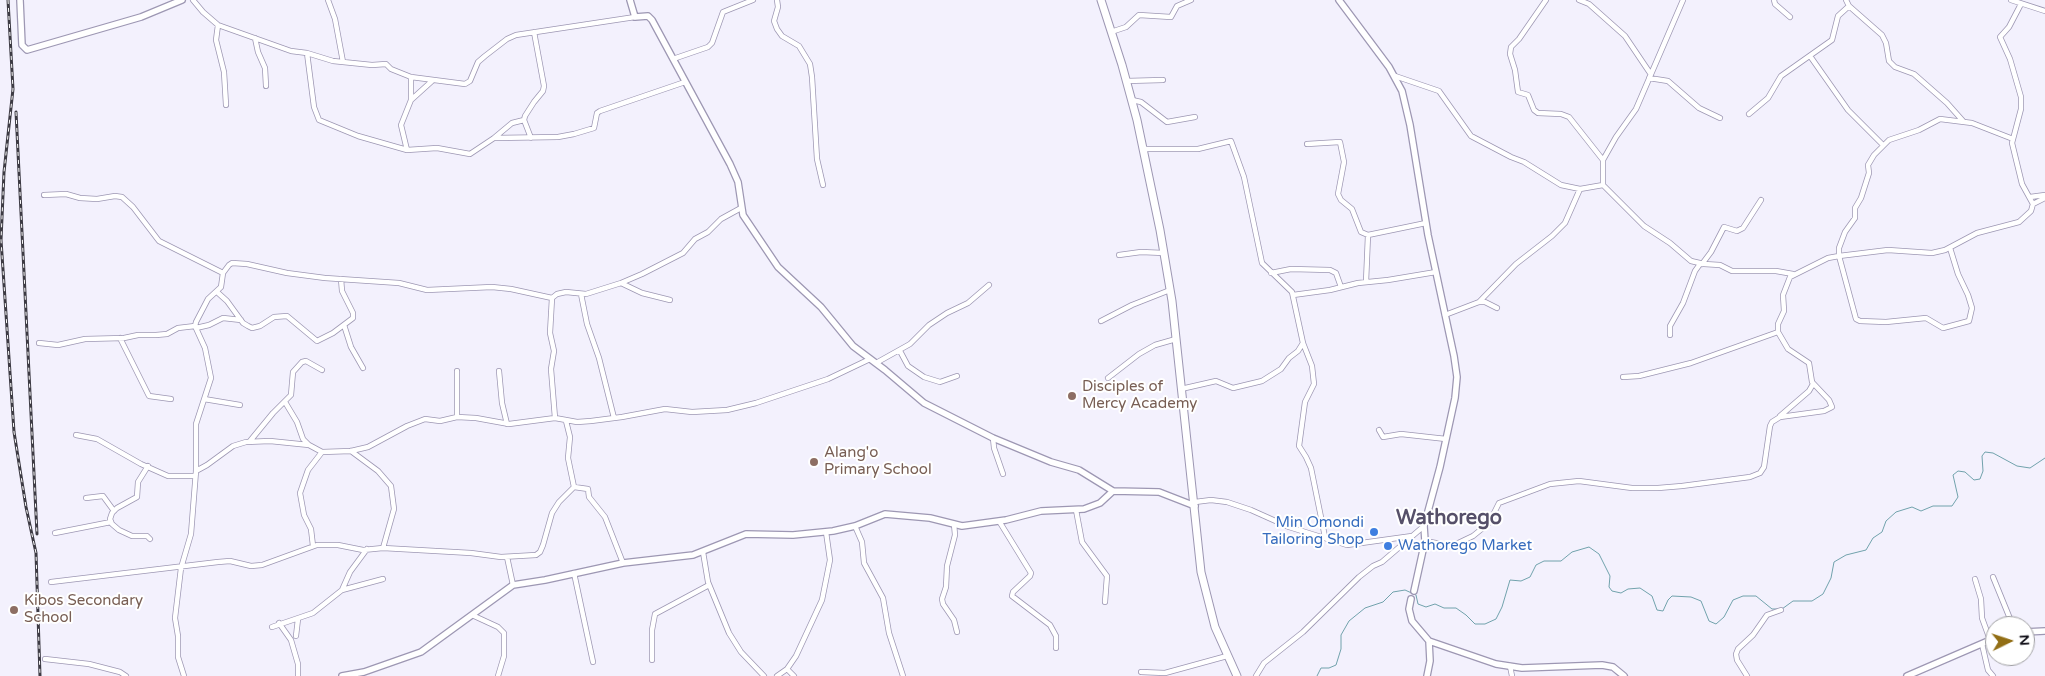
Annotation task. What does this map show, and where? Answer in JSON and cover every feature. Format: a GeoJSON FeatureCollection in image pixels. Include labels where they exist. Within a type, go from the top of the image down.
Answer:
{"type":"FeatureCollection","features":[{"type":"Feature","properties":{"kind":"main road"},"geometry":{"type":"LineString","coordinates":[[1100,0],[1132,100],[1164,253],[1182,389],[1201,572],[1215,627],[1237,676]]}},
{"type":"Feature","properties":{"kind":"street"},"geometry":{"type":"LineString","coordinates":[[20,0],[22,45],[27,50],[140,17],[182,0]]}},
{"type":"Feature","properties":{"kind":"street"},"geometry":{"type":"LineString","coordinates":[[193,0],[218,25],[290,51],[307,53],[333,61],[372,66],[386,64],[392,69],[412,77],[432,81],[468,83],[478,62],[516,35],[635,17],[650,17],[738,182],[743,215],[778,267],[821,307],[849,342],[924,402],[993,438],[1051,462],[1079,470],[1113,491],[1159,492],[1195,504],[1211,500],[1227,502],[1289,527],[1343,544],[1351,545],[1412,536]]}},
{"type":"Feature","properties":{"kind":"street"},"geometry":{"type":"LineString","coordinates":[[328,0],[335,19],[343,62]]}},
{"type":"Feature","properties":{"kind":"street"},"geometry":{"type":"LineString","coordinates":[[630,0],[635,17]]}},
{"type":"Feature","properties":{"kind":"street"},"geometry":{"type":"LineString","coordinates":[[673,59],[708,47],[712,43],[724,12],[753,0]]}},
{"type":"Feature","properties":{"kind":"street"},"geometry":{"type":"LineString","coordinates":[[777,0],[778,7],[774,21],[777,29],[782,36],[799,46],[810,64],[817,158],[822,185]]}},
{"type":"Feature","properties":{"kind":"street"},"geometry":{"type":"LineString","coordinates":[[1111,32],[1126,27],[1139,15],[1171,17],[1177,6],[1191,0]]}},
{"type":"Feature","properties":{"kind":"street"},"geometry":{"type":"LineString","coordinates":[[1340,0],[1395,76],[1406,104],[1426,223],[1457,377],[1446,440],[1424,526],[1425,541],[1409,609],[1412,621],[1429,641],[1489,662],[1536,668],[1602,665],[1613,668],[1624,676]]}},
{"type":"Feature","properties":{"kind":"street"},"geometry":{"type":"LineString","coordinates":[[1546,0],[1519,39],[1511,47],[1510,54],[1518,92],[1528,95],[1534,110],[1538,113],[1561,114],[1569,117],[1603,160]]}},
{"type":"Feature","properties":{"kind":"street"},"geometry":{"type":"LineString","coordinates":[[1579,0],[1589,4],[1625,36],[1650,73]]}},
{"type":"Feature","properties":{"kind":"street"},"geometry":{"type":"LineString","coordinates":[[1682,0],[1636,109],[1616,137],[1603,160],[1603,185],[1644,226],[1670,243],[1691,261],[1701,264],[1720,265],[1732,271],[1776,271],[1794,274]]}},
{"type":"Feature","properties":{"kind":"street"},"geometry":{"type":"LineString","coordinates":[[1774,0],[1774,4],[1790,17]]}},
{"type":"Feature","properties":{"kind":"street"},"geometry":{"type":"LineString","coordinates":[[1846,0],[1849,6],[1882,35],[1886,43],[1889,61],[1895,67],[1914,74],[1947,103],[1963,121]]}},
{"type":"Feature","properties":{"kind":"street"},"geometry":{"type":"LineString","coordinates":[[2012,0],[2044,9]]}},
{"type":"Feature","properties":{"kind":"street"},"geometry":{"type":"LineString","coordinates":[[1780,417],[1830,409],[1832,407],[1831,402],[1813,384],[1809,363],[1788,349],[1778,332],[1778,324],[1784,310],[1783,295],[1790,277],[1828,258],[1839,256],[1888,250],[1938,252],[1950,248],[1977,233],[2019,222],[2031,211],[2033,204],[2020,177],[2013,148],[2013,139],[2021,109],[2021,97],[2010,58],[2000,37],[2016,16],[2021,4]]}},
{"type":"Feature","properties":{"kind":"street"},"geometry":{"type":"LineString","coordinates":[[1749,114],[1768,98],[1781,76],[1832,40],[1838,16],[1849,6]]}},
{"type":"Feature","properties":{"kind":"street"},"geometry":{"type":"LineString","coordinates":[[218,25],[216,40],[224,72],[226,105]]}},
{"type":"Feature","properties":{"kind":"street"},"geometry":{"type":"LineString","coordinates":[[531,138],[524,120],[544,88],[534,32]]}},
{"type":"Feature","properties":{"kind":"street"},"geometry":{"type":"LineString","coordinates":[[255,38],[258,52],[265,68],[266,86]]}},
{"type":"Feature","properties":{"kind":"street"},"geometry":{"type":"LineString","coordinates":[[307,53],[314,107],[319,120],[358,136],[406,150],[437,148],[470,154],[512,123],[524,120]]}},
{"type":"Feature","properties":{"kind":"street"},"geometry":{"type":"LineString","coordinates":[[1810,56],[1848,110],[1883,145]]}},
{"type":"Feature","properties":{"kind":"street"},"geometry":{"type":"LineString","coordinates":[[1395,76],[1439,91],[1466,129],[1477,140],[1524,162],[1562,185],[1580,189],[1603,185]]}},
{"type":"Feature","properties":{"kind":"street"},"geometry":{"type":"LineString","coordinates":[[406,150],[401,126],[411,100],[412,77]]}},
{"type":"Feature","properties":{"kind":"street"},"geometry":{"type":"LineString","coordinates":[[1649,78],[1668,81],[1699,108],[1720,118]]}},
{"type":"Feature","properties":{"kind":"street"},"geometry":{"type":"LineString","coordinates":[[1126,81],[1163,80]]}},
{"type":"Feature","properties":{"kind":"street"},"geometry":{"type":"LineString","coordinates":[[411,100],[432,81]]}},
{"type":"Feature","properties":{"kind":"street"},"geometry":{"type":"LineString","coordinates":[[494,138],[558,137],[581,133],[594,128],[597,113],[600,111],[685,82]]}},
{"type":"Feature","properties":{"kind":"street"},"geometry":{"type":"LineString","coordinates":[[1132,100],[1141,102],[1167,122],[1195,118]]}},
{"type":"Feature","properties":{"kind":"street"},"geometry":{"type":"LineString","coordinates":[[1950,248],[1958,274],[1968,295],[1972,314],[1969,321],[1943,328],[1926,318],[1886,322],[1858,320],[1839,256],[1840,245],[1845,232],[1855,218],[1855,208],[1862,195],[1869,173],[1868,165],[1870,160],[1889,140],[1920,130],[1940,119],[1963,121],[2013,139]]}},
{"type":"Feature","properties":{"kind":"street"},"geometry":{"type":"LineString","coordinates":[[1143,149],[1198,149],[1231,141],[1244,177],[1262,263],[1271,274],[1288,287],[1293,295],[1303,343],[1312,366],[1314,384],[1305,402],[1299,446],[1311,468],[1325,537]]}},
{"type":"Feature","properties":{"kind":"street"},"geometry":{"type":"LineString","coordinates":[[1307,144],[1340,142],[1344,162],[1338,194],[1340,200],[1352,209],[1361,232],[1368,235],[1426,223]]}},
{"type":"Feature","properties":{"kind":"street"},"geometry":{"type":"LineString","coordinates":[[1479,302],[1516,264],[1552,236],[1565,223],[1580,189]]}},
{"type":"Feature","properties":{"kind":"street"},"geometry":{"type":"LineString","coordinates":[[44,196],[66,194],[80,198],[97,199],[115,196],[122,197],[133,206],[159,241],[223,273]]}},
{"type":"Feature","properties":{"kind":"street"},"geometry":{"type":"LineString","coordinates":[[2030,197],[2045,197]]}},
{"type":"Feature","properties":{"kind":"street"},"geometry":{"type":"LineString","coordinates":[[2033,204],[2045,197]]}},
{"type":"Feature","properties":{"kind":"street"},"geometry":{"type":"LineString","coordinates":[[1670,335],[1670,326],[1683,303],[1695,272],[1711,252],[1724,227],[1736,231],[1743,228],[1762,200]]}},
{"type":"Feature","properties":{"kind":"street"},"geometry":{"type":"LineString","coordinates":[[184,676],[179,664],[178,636],[175,622],[181,568],[191,534],[196,474],[196,424],[211,376],[206,348],[196,327],[197,318],[208,299],[221,287],[223,273],[232,263],[287,273],[398,283],[427,290],[492,287],[552,298],[562,293],[580,294],[621,283],[683,253],[695,239],[713,228],[721,219],[741,208]]}},
{"type":"Feature","properties":{"kind":"street"},"geometry":{"type":"LineString","coordinates":[[1366,282],[1368,235]]}},
{"type":"Feature","properties":{"kind":"street"},"geometry":{"type":"LineString","coordinates":[[1119,255],[1141,252],[1164,253]]}},
{"type":"Feature","properties":{"kind":"street"},"geometry":{"type":"LineString","coordinates":[[1271,274],[1291,269],[1330,270],[1336,273],[1340,287]]}},
{"type":"Feature","properties":{"kind":"street"},"geometry":{"type":"LineString","coordinates":[[1293,295],[1436,272]]}},
{"type":"Feature","properties":{"kind":"street"},"geometry":{"type":"LineString","coordinates":[[217,292],[227,301],[245,325],[252,328],[260,326],[274,317],[287,316],[317,341],[351,320],[353,315],[342,291],[341,279]]}},
{"type":"Feature","properties":{"kind":"street"},"geometry":{"type":"LineString","coordinates":[[621,283],[642,292],[670,300]]}},
{"type":"Feature","properties":{"kind":"street"},"geometry":{"type":"LineString","coordinates":[[876,363],[900,351],[916,340],[929,325],[947,313],[968,303],[990,285]]}},
{"type":"Feature","properties":{"kind":"street"},"geometry":{"type":"LineString","coordinates":[[1101,320],[1170,290]]}},
{"type":"Feature","properties":{"kind":"street"},"geometry":{"type":"LineString","coordinates":[[580,294],[614,418]]}},
{"type":"Feature","properties":{"kind":"street"},"geometry":{"type":"LineString","coordinates":[[552,298],[550,334],[554,351],[551,369],[555,418]]}},
{"type":"Feature","properties":{"kind":"street"},"geometry":{"type":"LineString","coordinates":[[1445,315],[1479,302],[1485,302],[1497,308]]}},
{"type":"Feature","properties":{"kind":"street"},"geometry":{"type":"LineString","coordinates":[[39,343],[58,345],[85,339],[120,338],[138,335],[156,336],[167,334],[178,328],[210,325],[223,318],[241,320]]}},
{"type":"Feature","properties":{"kind":"street"},"geometry":{"type":"LineString","coordinates":[[344,325],[351,347],[364,368]]}},
{"type":"Feature","properties":{"kind":"street"},"geometry":{"type":"LineString","coordinates":[[1623,377],[1639,376],[1691,363],[1778,332]]}},
{"type":"Feature","properties":{"kind":"street"},"geometry":{"type":"LineString","coordinates":[[120,338],[149,396],[171,399]]}},
{"type":"Feature","properties":{"kind":"street"},"geometry":{"type":"LineString","coordinates":[[1108,378],[1139,354],[1155,345],[1176,339]]}},
{"type":"Feature","properties":{"kind":"street"},"geometry":{"type":"LineString","coordinates":[[1182,389],[1216,381],[1233,388],[1262,381],[1281,369],[1303,343]]}},
{"type":"Feature","properties":{"kind":"street"},"geometry":{"type":"LineString","coordinates":[[900,351],[908,366],[924,377],[940,382],[957,376]]}},
{"type":"Feature","properties":{"kind":"street"},"geometry":{"type":"LineString","coordinates":[[285,402],[297,422],[303,439],[309,445],[322,452],[351,451],[373,445],[417,421],[425,419],[444,421],[457,417],[486,418],[507,424],[555,418],[577,422],[614,418],[660,409],[692,412],[737,408],[828,379],[870,359]]}},
{"type":"Feature","properties":{"kind":"street"},"geometry":{"type":"LineString","coordinates":[[250,442],[292,392],[293,372],[302,362],[306,361],[322,370]]}},
{"type":"Feature","properties":{"kind":"street"},"geometry":{"type":"LineString","coordinates":[[457,417],[458,371]]}},
{"type":"Feature","properties":{"kind":"street"},"geometry":{"type":"LineString","coordinates":[[499,371],[502,403],[507,424]]}},
{"type":"Feature","properties":{"kind":"street"},"geometry":{"type":"LineString","coordinates":[[1425,541],[1452,546],[1473,536],[1490,523],[1499,503],[1550,484],[1579,481],[1632,488],[1658,488],[1757,475],[1764,467],[1772,422],[1809,391],[1813,384]]}},
{"type":"Feature","properties":{"kind":"street"},"geometry":{"type":"LineString","coordinates":[[204,399],[240,405]]}},
{"type":"Feature","properties":{"kind":"street"},"geometry":{"type":"LineString","coordinates":[[566,421],[570,437],[568,458],[574,487]]}},
{"type":"Feature","properties":{"kind":"street"},"geometry":{"type":"LineString","coordinates":[[1379,430],[1383,437],[1401,434],[1446,440]]}},
{"type":"Feature","properties":{"kind":"street"},"geometry":{"type":"LineString","coordinates":[[76,434],[97,439],[168,476],[196,474],[233,446],[250,442],[270,441],[309,445]]}},
{"type":"Feature","properties":{"kind":"street"},"geometry":{"type":"LineString","coordinates":[[993,438],[994,448],[1003,474]]}},
{"type":"Feature","properties":{"kind":"street"},"geometry":{"type":"LineString","coordinates":[[351,451],[378,471],[391,486],[394,508],[383,548]]}},
{"type":"Feature","properties":{"kind":"street"},"geometry":{"type":"LineString","coordinates":[[313,546],[311,529],[304,514],[300,493],[308,470],[322,452]]}},
{"type":"Feature","properties":{"kind":"street"},"geometry":{"type":"LineString","coordinates":[[148,466],[138,482],[137,497],[114,511],[111,516],[111,522],[115,527],[129,534],[147,536],[150,539]]}},
{"type":"Feature","properties":{"kind":"street"},"geometry":{"type":"LineString","coordinates":[[51,582],[230,561],[251,566],[262,565],[273,563],[313,546],[338,545],[367,550],[383,548],[507,557],[538,554],[543,545],[552,513],[559,502],[574,487]]}},
{"type":"Feature","properties":{"kind":"street"},"geometry":{"type":"LineString","coordinates":[[574,487],[588,489],[589,497],[605,517],[623,563]]}},
{"type":"Feature","properties":{"kind":"street"},"geometry":{"type":"LineString","coordinates":[[342,676],[364,674],[421,652],[512,585],[545,580],[623,563],[678,558],[703,552],[746,534],[793,535],[826,532],[855,526],[885,514],[930,518],[962,526],[999,521],[1040,510],[1084,509],[1100,503],[1113,491]]}},
{"type":"Feature","properties":{"kind":"street"},"geometry":{"type":"LineString","coordinates":[[86,498],[103,496],[114,511]]}},
{"type":"Feature","properties":{"kind":"street"},"geometry":{"type":"LineString","coordinates":[[1076,510],[1082,542],[1107,576],[1105,602]]}},
{"type":"Feature","properties":{"kind":"street"},"geometry":{"type":"LineString","coordinates":[[999,521],[1031,573],[1013,592],[1012,596],[1050,625],[1056,636],[1056,648]]}},
{"type":"Feature","properties":{"kind":"street"},"geometry":{"type":"LineString","coordinates":[[55,533],[111,522]]}},
{"type":"Feature","properties":{"kind":"street"},"geometry":{"type":"LineString","coordinates":[[954,524],[955,535],[947,566],[946,587],[942,599],[943,604],[954,620],[957,632]]}},
{"type":"Feature","properties":{"kind":"street"},"geometry":{"type":"LineString","coordinates":[[855,526],[862,542],[864,563],[883,598],[889,633],[903,676]]}},
{"type":"Feature","properties":{"kind":"street"},"geometry":{"type":"LineString","coordinates":[[1256,676],[1268,660],[1303,632],[1359,577],[1373,566],[1382,562],[1424,526]]}},
{"type":"Feature","properties":{"kind":"street"},"geometry":{"type":"LineString","coordinates":[[777,676],[787,669],[802,646],[822,600],[830,560],[826,532]]}},
{"type":"Feature","properties":{"kind":"street"},"geometry":{"type":"LineString","coordinates":[[342,590],[350,572],[367,550]]}},
{"type":"Feature","properties":{"kind":"street"},"geometry":{"type":"LineString","coordinates":[[703,552],[709,585],[728,633],[741,652],[764,676]]}},
{"type":"Feature","properties":{"kind":"street"},"geometry":{"type":"LineString","coordinates":[[507,557],[512,585]]}},
{"type":"Feature","properties":{"kind":"street"},"geometry":{"type":"LineString","coordinates":[[574,574],[593,662]]}},
{"type":"Feature","properties":{"kind":"street"},"geometry":{"type":"LineString","coordinates":[[1993,577],[2009,616]]}},
{"type":"Feature","properties":{"kind":"street"},"geometry":{"type":"LineString","coordinates":[[1975,579],[1981,599],[1982,618],[1985,624]]}},
{"type":"Feature","properties":{"kind":"street"},"geometry":{"type":"LineString","coordinates":[[272,627],[290,619],[298,619],[314,613],[342,590],[383,580]]}},
{"type":"Feature","properties":{"kind":"street"},"geometry":{"type":"LineString","coordinates":[[652,660],[653,618],[655,614],[709,585]]}},
{"type":"Feature","properties":{"kind":"street"},"geometry":{"type":"LineString","coordinates":[[1747,676],[1737,660],[1736,654],[1738,649],[1754,635],[1767,615],[1781,610]]}},
{"type":"Feature","properties":{"kind":"street"},"geometry":{"type":"LineString","coordinates":[[472,615],[498,627],[504,633],[504,656],[498,676]]}},
{"type":"Feature","properties":{"kind":"street"},"geometry":{"type":"LineString","coordinates":[[296,636],[298,619]]}},
{"type":"Feature","properties":{"kind":"street"},"geometry":{"type":"LineString","coordinates":[[280,623],[291,640],[298,664],[298,676]]}},
{"type":"Feature","properties":{"kind":"street"},"geometry":{"type":"LineString","coordinates":[[1427,676],[1430,661],[1429,641]]}},
{"type":"Feature","properties":{"kind":"street"},"geometry":{"type":"LineString","coordinates":[[1907,676],[1985,643]]}},
{"type":"Feature","properties":{"kind":"street"},"geometry":{"type":"LineString","coordinates":[[1982,644],[1988,670],[1994,676]]}},
{"type":"Feature","properties":{"kind":"street"},"geometry":{"type":"LineString","coordinates":[[1141,672],[1165,673],[1227,656]]}},
{"type":"Feature","properties":{"kind":"street"},"geometry":{"type":"LineString","coordinates":[[45,659],[89,664],[120,672],[126,676]]}},
{"type":"Feature","properties":{"kind":"street"},"geometry":{"type":"LineString","coordinates":[[1510,666],[1512,676]]}},
{"type":"Feature","properties":{"kind":"street"},"geometry":{"type":"LineString","coordinates":[[787,669],[794,676]]}},
{"type":"Feature","properties":{"kind":"waterway"},"geometry":{"type":"LineString","coordinates":[[1782,609],[1793,601],[1812,601],[1823,594],[1831,578],[1834,562],[1846,555],[1866,550],[1873,538],[1882,532],[1886,521],[1896,512],[1912,507],[1921,511],[1933,506],[1952,506],[1958,497],[1953,475],[1958,471],[1965,472],[1974,480],[1980,479],[1983,471],[1982,456],[1985,452],[1993,453],[2017,466],[2030,468],[2045,458]]}},
{"type":"Feature","properties":{"kind":"waterway"},"geometry":{"type":"LineString","coordinates":[[1317,676],[1321,668],[1329,668],[1336,665],[1341,649],[1341,635],[1349,621],[1365,608],[1383,602],[1393,592],[1405,590],[1416,595],[1418,604],[1426,607],[1435,604],[1444,608],[1456,608],[1475,624],[1485,624],[1496,619],[1502,607],[1510,580],[1521,581],[1530,577],[1536,565],[1544,561],[1561,561],[1572,552],[1589,547],[1599,554],[1610,576],[1609,587],[1612,591],[1621,593],[1628,589],[1640,588],[1652,596],[1657,610],[1663,611],[1672,596],[1691,597],[1701,601],[1709,621],[1716,624],[1724,617],[1733,600],[1743,596],[1756,596],[1772,609],[1778,609]]}},
{"type":"Feature","properties":{"kind":"railway"},"geometry":{"type":"LineString","coordinates":[[8,0],[13,89],[4,172],[1,240],[14,432],[26,507],[36,553],[40,676]]}},
{"type":"Feature","properties":{"kind":"railway"},"geometry":{"type":"LineString","coordinates":[[16,112],[37,534]]}},
{"type":"Feature","properties":{"kind":"place","name":"Disciples of Mercy Academy"},"geometry":{"type":"Point","coordinates":[1072,396]}},
{"type":"Feature","properties":{"kind":"place","name":"Alang'o Primary School"},"geometry":{"type":"Point","coordinates":[814,462]}},
{"type":"Feature","properties":{"kind":"place","name":"Min Omondi Tailoring Shop"},"geometry":{"type":"Point","coordinates":[1374,532]}},
{"type":"Feature","properties":{"kind":"place","name":"Wathorego Market"},"geometry":{"type":"Point","coordinates":[1388,546]}},
{"type":"Feature","properties":{"kind":"place","name":"Kibos Secondary School"},"geometry":{"type":"Point","coordinates":[14,610]}},
{"type":"Feature","properties":{"kind":"district","name":"Wathorego"},"geometry":{"type":"Point","coordinates":[1449,519]}}]}
